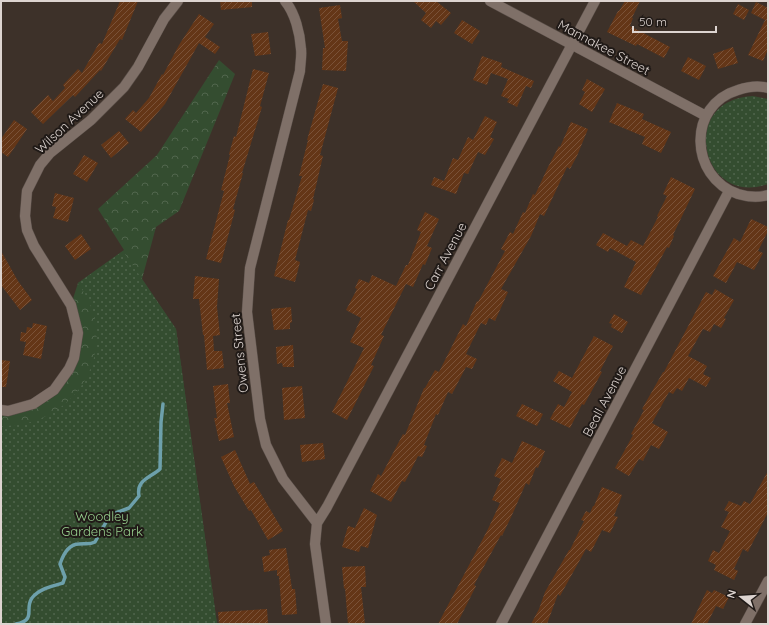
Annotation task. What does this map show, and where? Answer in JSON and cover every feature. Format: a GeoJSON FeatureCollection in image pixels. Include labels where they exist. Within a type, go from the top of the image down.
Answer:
{"type":"FeatureCollection","features":[{"type":"Feature","properties":{"kind":"street","name":"Wilson Avenue"},"geometry":{"type":"LineString","coordinates":[[1,410],[8,411],[33,404],[54,390],[70,369],[74,358],[78,333],[71,305],[34,246],[27,230],[25,216],[27,191],[40,165],[50,153],[92,120],[124,87],[138,67],[164,19],[178,1]]}},
{"type":"Feature","properties":{"kind":"street","name":"Owens Street"},"geometry":{"type":"LineString","coordinates":[[285,1],[290,6],[297,23],[301,49],[300,71],[250,268],[247,312],[260,419],[266,445],[283,479],[316,523]]}},
{"type":"Feature","properties":{"kind":"street","name":"Mannakee Street"},"geometry":{"type":"LineString","coordinates":[[490,1],[706,116]]}},
{"type":"Feature","properties":{"kind":"street","name":"Carr Avenue"},"geometry":{"type":"LineString","coordinates":[[316,523],[327,507],[595,1]]}},
{"type":"Feature","properties":{"kind":"street"},"geometry":{"type":"LineString","coordinates":[[768,88],[748,87],[731,92],[716,102],[706,116],[700,132],[700,150],[705,166],[715,180],[729,191],[745,196],[768,195]]}},
{"type":"Feature","properties":{"kind":"street","name":"Beall Avenue"},"geometry":{"type":"LineString","coordinates":[[501,624],[729,191]]}},
{"type":"Feature","properties":{"kind":"street"},"geometry":{"type":"LineString","coordinates":[[316,523],[316,544],[326,624]]}},
{"type":"Feature","properties":{"kind":"street"},"geometry":{"type":"LineString","coordinates":[[745,624],[768,581]]}},
{"type":"Feature","properties":{"kind":"green space","name":"Woodley Gardens Park"},"geometry":{"type":"Polygon","coordinates":[[[219,60],[235,74],[179,211],[156,227],[142,279],[176,329],[217,624],[1,624],[1,410],[33,404],[69,369],[78,333],[71,305],[78,283],[124,250],[98,209],[157,155],[219,60]]]}},
{"type":"Feature","properties":{"kind":"green space"},"geometry":{"type":"Polygon","coordinates":[[[753,96],[768,99],[768,184],[745,187],[727,181],[714,167],[707,150],[707,131],[714,114],[729,102],[753,96]]]}},
{"type":"Feature","properties":{"kind":"green space","name":"Woodley Gardens Park"},"geometry":{"type":"Polygon","coordinates":[[[123,251],[176,329],[217,624],[1,624],[1,426],[23,424],[43,418],[60,407],[75,394],[87,377],[94,359],[96,338],[94,316],[88,299],[78,283],[123,251]]]}},
{"type":"Feature","properties":{"kind":"building"},"geometry":{"type":"Polygon","coordinates":[[[120,1],[138,1],[122,40],[120,39],[101,71],[100,70],[75,97],[73,95],[43,124],[31,112],[48,95],[53,101],[65,88],[63,85],[78,69],[82,73],[99,43],[102,44],[120,1]]]}},
{"type":"Feature","properties":{"kind":"building"},"geometry":{"type":"Polygon","coordinates":[[[220,1],[252,1],[252,7],[221,10],[220,1]]]}},
{"type":"Feature","properties":{"kind":"building"},"geometry":{"type":"Polygon","coordinates":[[[413,1],[436,1],[451,13],[441,25],[436,21],[431,28],[421,20],[426,13],[413,1]]]}},
{"type":"Feature","properties":{"kind":"building"},"geometry":{"type":"Polygon","coordinates":[[[625,1],[640,1],[630,26],[670,47],[664,58],[637,44],[636,46],[607,32],[625,1]]]}},
{"type":"Feature","properties":{"kind":"building"},"geometry":{"type":"Polygon","coordinates":[[[756,2],[768,8],[768,49],[763,61],[748,55],[765,20],[751,13],[756,2]]]}},
{"type":"Feature","properties":{"kind":"building"},"geometry":{"type":"Polygon","coordinates":[[[738,4],[749,10],[744,20],[733,14],[738,4]]]}},
{"type":"Feature","properties":{"kind":"building"},"geometry":{"type":"Polygon","coordinates":[[[340,5],[342,18],[338,19],[342,41],[348,41],[346,71],[322,70],[323,48],[325,48],[319,8],[340,5]]]}},
{"type":"Feature","properties":{"kind":"building"},"geometry":{"type":"Polygon","coordinates":[[[199,14],[214,24],[205,37],[220,47],[215,54],[199,43],[165,104],[141,132],[125,119],[133,110],[136,113],[149,98],[179,45],[199,14]]]}},
{"type":"Feature","properties":{"kind":"building"},"geometry":{"type":"Polygon","coordinates":[[[462,20],[480,31],[472,44],[454,33],[462,20]]]}},
{"type":"Feature","properties":{"kind":"building"},"geometry":{"type":"Polygon","coordinates":[[[268,32],[271,54],[255,56],[251,34],[268,32]]]}},
{"type":"Feature","properties":{"kind":"building"},"geometry":{"type":"Polygon","coordinates":[[[733,47],[738,63],[718,69],[713,54],[733,47]]]}},
{"type":"Feature","properties":{"kind":"building"},"geometry":{"type":"Polygon","coordinates":[[[482,56],[502,63],[501,67],[534,81],[531,88],[526,86],[517,107],[507,102],[509,99],[501,96],[508,79],[491,73],[487,85],[473,80],[482,56]]]}},
{"type":"Feature","properties":{"kind":"building"},"geometry":{"type":"Polygon","coordinates":[[[688,57],[706,66],[699,80],[681,71],[688,57]]]}},
{"type":"Feature","properties":{"kind":"building"},"geometry":{"type":"Polygon","coordinates":[[[253,69],[269,73],[260,106],[262,107],[242,173],[233,209],[235,210],[221,263],[206,259],[224,191],[221,190],[229,154],[234,136],[236,137],[253,69]]]}},
{"type":"Feature","properties":{"kind":"building"},"geometry":{"type":"Polygon","coordinates":[[[587,79],[605,89],[592,112],[579,104],[585,92],[582,90],[587,79]]]}},
{"type":"Feature","properties":{"kind":"building"},"geometry":{"type":"Polygon","coordinates":[[[323,84],[338,88],[320,155],[323,156],[314,200],[311,211],[308,210],[295,260],[300,262],[295,282],[274,276],[288,220],[302,176],[299,176],[307,140],[323,84]]]}},
{"type":"Feature","properties":{"kind":"building"},"geometry":{"type":"Polygon","coordinates":[[[617,103],[644,114],[642,119],[671,132],[661,153],[642,144],[645,137],[609,122],[617,103]]]}},
{"type":"Feature","properties":{"kind":"building"},"geometry":{"type":"Polygon","coordinates":[[[485,116],[497,122],[490,137],[494,139],[485,155],[478,152],[468,174],[464,173],[456,194],[431,185],[434,177],[444,181],[453,158],[458,160],[468,137],[473,140],[485,116]]]}},
{"type":"Feature","properties":{"kind":"building"},"geometry":{"type":"Polygon","coordinates":[[[14,120],[27,129],[8,157],[1,152],[1,139],[14,120]]]}},
{"type":"Feature","properties":{"kind":"building"},"geometry":{"type":"Polygon","coordinates":[[[571,122],[588,129],[577,156],[570,169],[567,167],[544,216],[540,214],[531,236],[501,289],[508,292],[495,321],[489,318],[486,325],[481,323],[466,354],[477,359],[472,369],[466,367],[452,394],[448,392],[438,415],[436,414],[424,445],[427,446],[422,457],[418,456],[405,482],[402,481],[391,502],[370,491],[378,474],[381,476],[403,434],[405,435],[424,388],[435,370],[439,372],[463,324],[466,326],[477,301],[478,302],[505,251],[501,249],[510,232],[513,234],[523,212],[525,213],[533,194],[535,195],[571,122]]]}},
{"type":"Feature","properties":{"kind":"building"},"geometry":{"type":"Polygon","coordinates":[[[119,131],[129,143],[111,158],[101,145],[119,131]]]}},
{"type":"Feature","properties":{"kind":"building"},"geometry":{"type":"Polygon","coordinates":[[[84,155],[98,163],[87,182],[73,174],[84,155]]]}},
{"type":"Feature","properties":{"kind":"building"},"geometry":{"type":"Polygon","coordinates":[[[671,177],[695,189],[673,235],[674,236],[669,248],[667,247],[641,295],[624,287],[636,262],[610,248],[608,252],[596,245],[603,233],[627,246],[631,240],[643,246],[667,196],[663,194],[671,177]]]}},
{"type":"Feature","properties":{"kind":"building"},"geometry":{"type":"Polygon","coordinates":[[[55,193],[74,198],[68,222],[53,218],[56,207],[52,206],[55,193]]]}},
{"type":"Feature","properties":{"kind":"building"},"geometry":{"type":"Polygon","coordinates":[[[425,212],[439,219],[427,246],[432,248],[413,287],[406,284],[381,335],[384,336],[371,365],[374,366],[347,420],[332,412],[364,348],[350,342],[361,318],[346,310],[357,289],[355,288],[359,279],[369,283],[372,275],[396,286],[406,265],[408,265],[421,232],[417,230],[425,212]]]}},
{"type":"Feature","properties":{"kind":"building"},"geometry":{"type":"Polygon","coordinates":[[[751,219],[768,227],[768,231],[758,251],[763,253],[754,270],[737,262],[726,283],[713,276],[734,238],[740,242],[751,219]]]}},
{"type":"Feature","properties":{"kind":"building"},"geometry":{"type":"Polygon","coordinates":[[[81,234],[91,249],[75,260],[65,246],[81,234]]]}},
{"type":"Feature","properties":{"kind":"building"},"geometry":{"type":"Polygon","coordinates":[[[1,251],[18,281],[32,300],[20,310],[1,285],[1,251]]]}},
{"type":"Feature","properties":{"kind":"building"},"geometry":{"type":"Polygon","coordinates":[[[195,276],[219,279],[217,307],[220,335],[213,336],[214,351],[222,351],[224,368],[207,370],[199,299],[193,299],[195,276]]]}},
{"type":"Feature","properties":{"kind":"building"},"geometry":{"type":"Polygon","coordinates":[[[715,289],[734,300],[724,318],[726,319],[721,328],[714,324],[710,332],[703,329],[688,356],[707,366],[703,374],[711,378],[706,387],[689,378],[682,391],[677,388],[673,394],[669,392],[652,423],[668,432],[659,449],[651,445],[643,461],[639,459],[629,476],[615,468],[633,435],[631,434],[644,410],[642,409],[664,372],[706,292],[712,295],[715,289]]]}},
{"type":"Feature","properties":{"kind":"building"},"geometry":{"type":"Polygon","coordinates":[[[291,307],[292,322],[290,323],[290,329],[274,330],[271,309],[291,307]]]}},
{"type":"Feature","properties":{"kind":"building"},"geometry":{"type":"Polygon","coordinates":[[[614,314],[628,322],[622,333],[611,327],[612,324],[609,323],[614,314]]]}},
{"type":"Feature","properties":{"kind":"building"},"geometry":{"type":"Polygon","coordinates":[[[33,323],[47,326],[41,359],[23,355],[26,342],[20,341],[21,332],[26,333],[27,327],[32,328],[33,323]]]}},
{"type":"Feature","properties":{"kind":"building"},"geometry":{"type":"Polygon","coordinates":[[[594,336],[613,346],[600,371],[602,372],[584,405],[582,404],[570,428],[550,419],[558,404],[564,407],[572,392],[553,381],[559,371],[572,378],[594,336]]]}},
{"type":"Feature","properties":{"kind":"building"},"geometry":{"type":"Polygon","coordinates":[[[293,345],[294,367],[283,367],[282,363],[277,364],[276,347],[293,345]]]}},
{"type":"Feature","properties":{"kind":"building"},"geometry":{"type":"Polygon","coordinates":[[[1,360],[10,361],[6,387],[1,387],[1,360]]]}},
{"type":"Feature","properties":{"kind":"building"},"geometry":{"type":"Polygon","coordinates":[[[228,384],[230,403],[227,403],[234,437],[219,441],[214,418],[217,418],[213,386],[228,384]]]}},
{"type":"Feature","properties":{"kind":"building"},"geometry":{"type":"Polygon","coordinates":[[[302,386],[305,418],[284,420],[282,388],[302,386]]]}},
{"type":"Feature","properties":{"kind":"building"},"geometry":{"type":"Polygon","coordinates":[[[522,404],[543,414],[537,426],[516,416],[522,404]]]}},
{"type":"Feature","properties":{"kind":"building"},"geometry":{"type":"Polygon","coordinates":[[[522,441],[545,451],[538,468],[536,467],[529,485],[526,483],[502,536],[501,535],[474,585],[476,586],[457,624],[438,624],[500,503],[492,500],[501,479],[494,476],[502,458],[512,463],[522,441]]]}},
{"type":"Feature","properties":{"kind":"building"},"geometry":{"type":"Polygon","coordinates":[[[323,443],[325,459],[302,462],[300,445],[323,443]]]}},
{"type":"Feature","properties":{"kind":"building"},"geometry":{"type":"Polygon","coordinates":[[[235,450],[250,484],[254,482],[283,531],[268,540],[251,510],[249,511],[234,486],[221,457],[235,450]]]}},
{"type":"Feature","properties":{"kind":"building"},"geometry":{"type":"Polygon","coordinates":[[[768,471],[768,512],[748,552],[743,549],[734,569],[738,571],[734,580],[714,570],[716,565],[708,561],[713,550],[719,553],[730,531],[721,527],[729,512],[724,510],[729,501],[741,506],[744,501],[750,504],[768,471]]]}},
{"type":"Feature","properties":{"kind":"building"},"geometry":{"type":"Polygon","coordinates":[[[602,487],[622,495],[614,516],[618,517],[610,533],[602,530],[591,552],[586,549],[560,596],[558,594],[547,624],[531,624],[539,609],[545,592],[570,550],[584,521],[581,520],[586,511],[590,513],[602,487]]]}},
{"type":"Feature","properties":{"kind":"building"},"geometry":{"type":"Polygon","coordinates":[[[364,508],[377,515],[368,548],[361,546],[359,552],[342,547],[348,526],[355,528],[364,508]]]}},
{"type":"Feature","properties":{"kind":"building"},"geometry":{"type":"Polygon","coordinates":[[[286,548],[292,589],[295,589],[297,614],[282,615],[279,576],[277,576],[277,570],[264,572],[262,557],[270,555],[269,550],[286,548]]]}},
{"type":"Feature","properties":{"kind":"building"},"geometry":{"type":"Polygon","coordinates":[[[365,566],[366,587],[361,587],[365,624],[348,624],[342,567],[365,566]]]}},
{"type":"Feature","properties":{"kind":"building"},"geometry":{"type":"Polygon","coordinates":[[[707,590],[712,593],[714,590],[729,597],[723,609],[716,606],[707,624],[691,624],[707,590]]]}},
{"type":"Feature","properties":{"kind":"building"},"geometry":{"type":"Polygon","coordinates":[[[267,609],[268,623],[219,624],[218,612],[267,609]]]}},
{"type":"Feature","properties":{"kind":"waterway"},"geometry":{"type":"LineString","coordinates":[[16,624],[26,620],[29,614],[30,602],[38,592],[63,583],[65,577],[60,564],[64,554],[69,548],[75,544],[89,544],[95,542],[110,515],[129,508],[139,496],[140,486],[142,483],[160,469],[163,404]]}}]}
